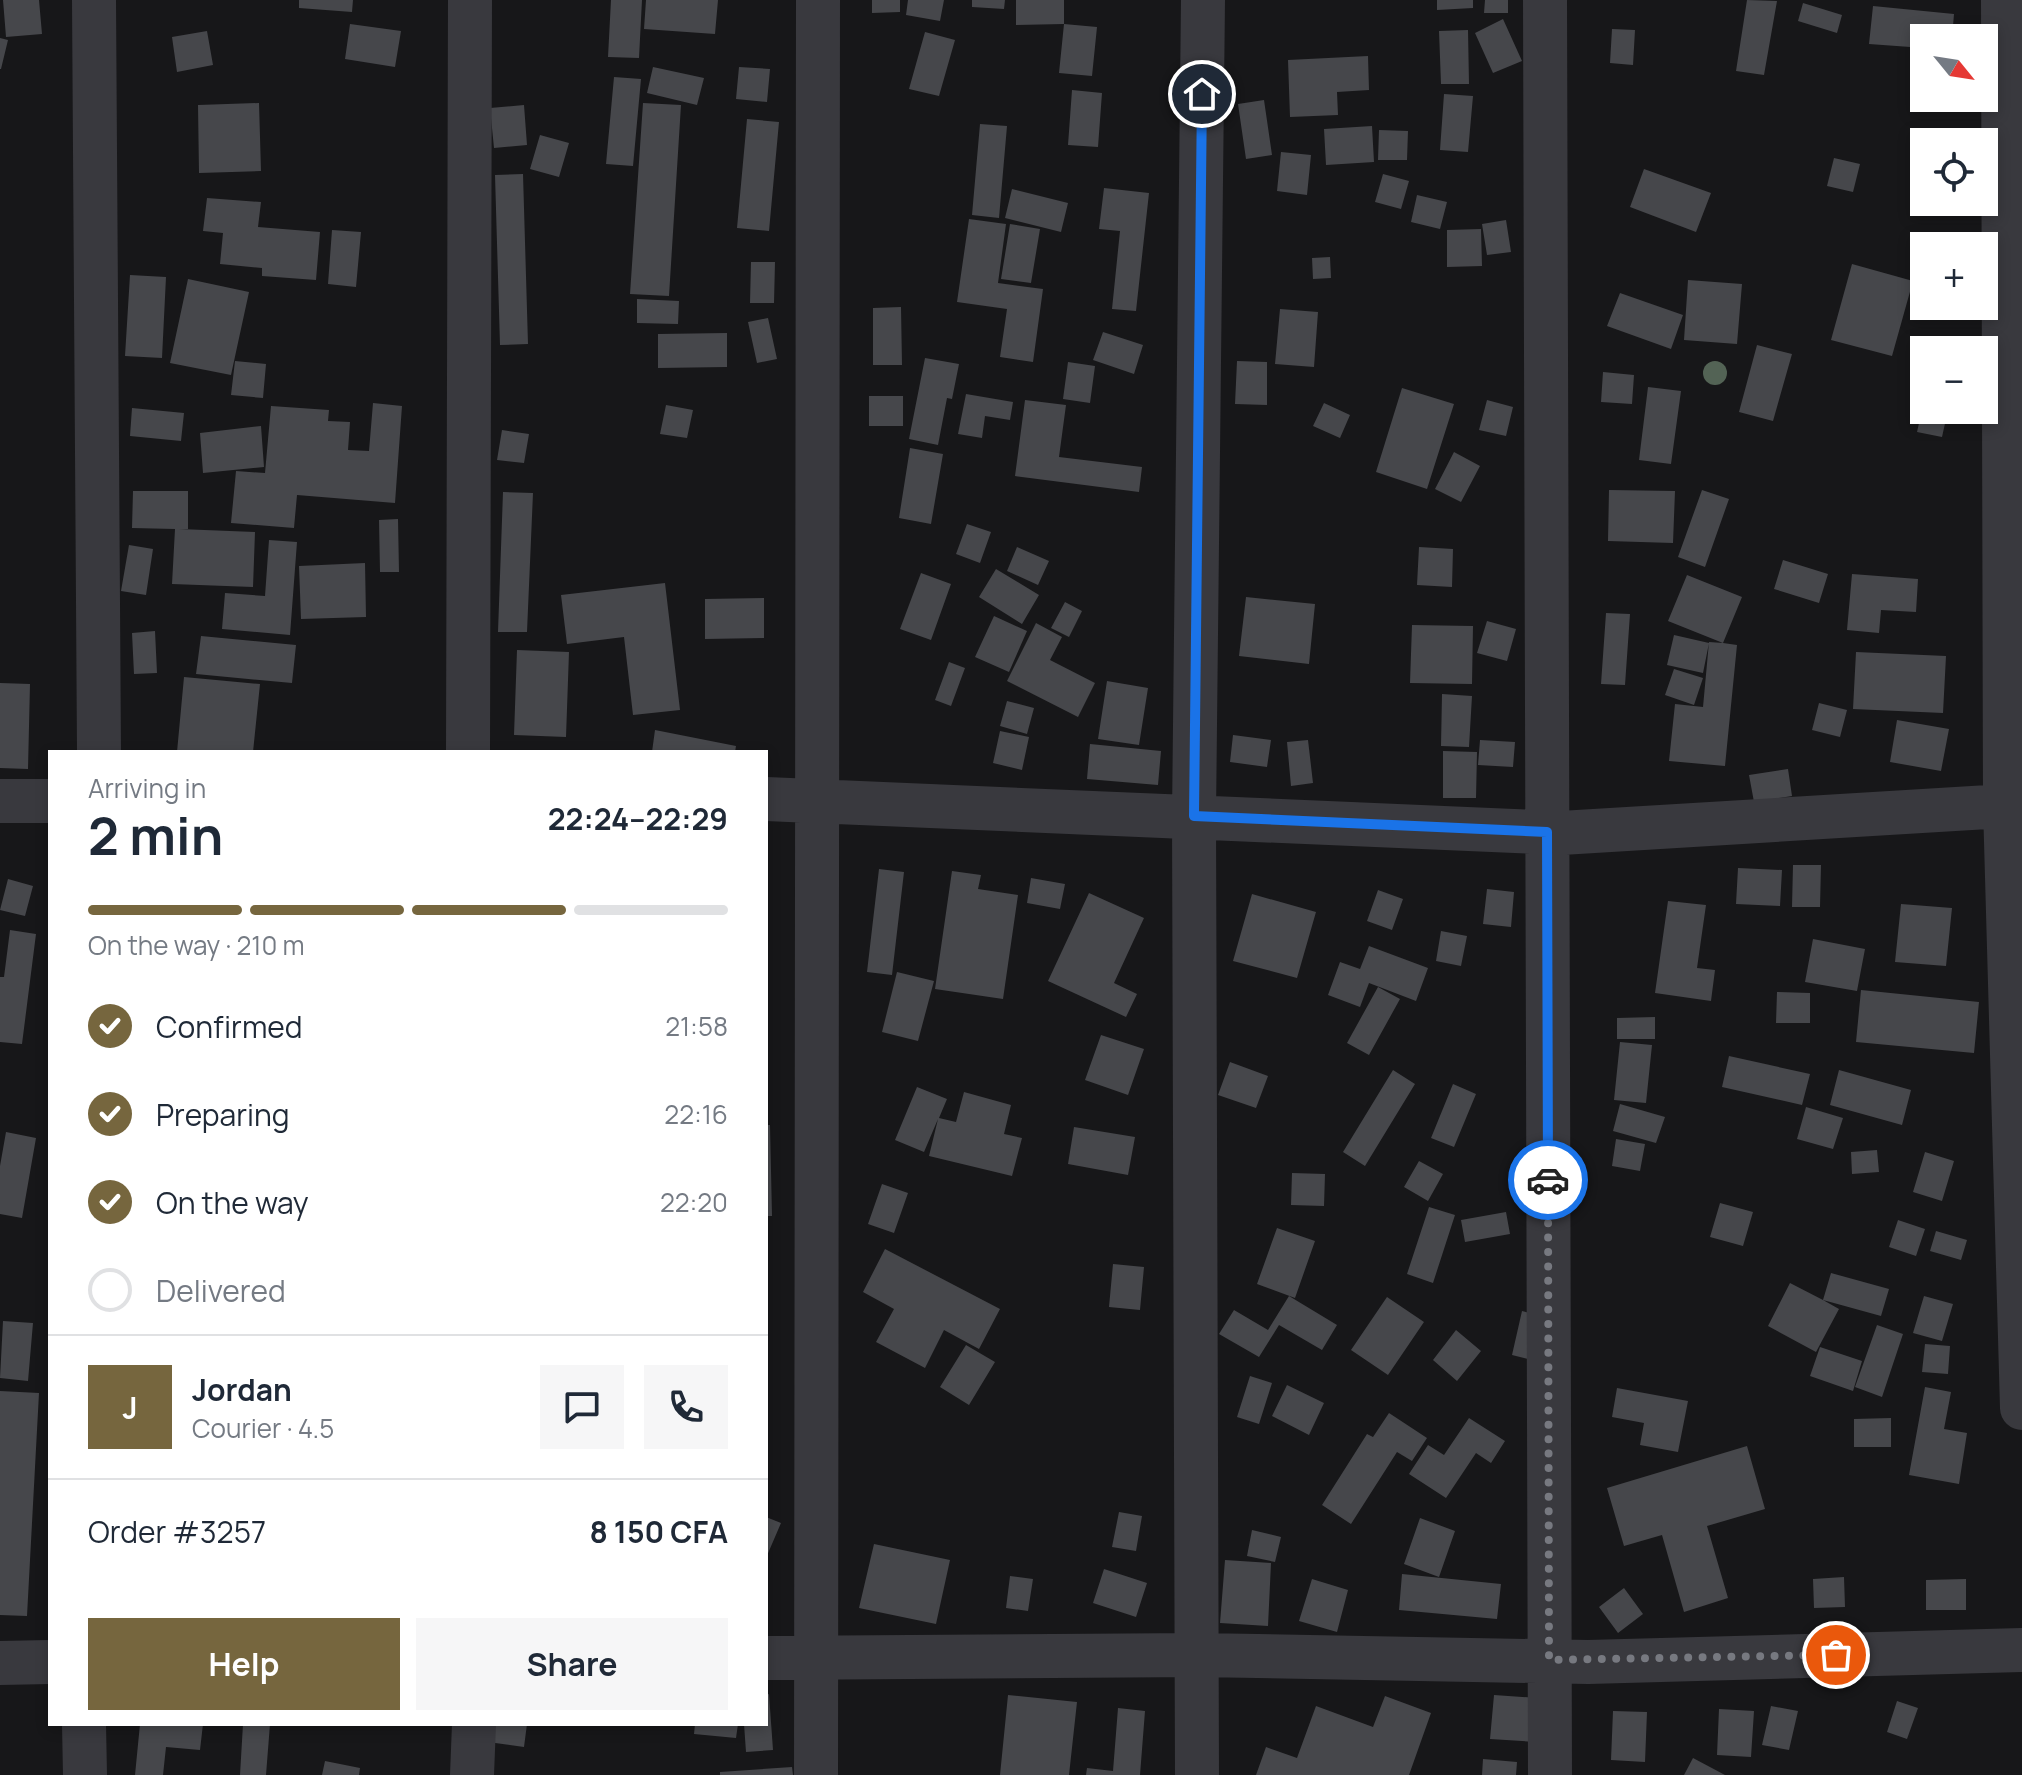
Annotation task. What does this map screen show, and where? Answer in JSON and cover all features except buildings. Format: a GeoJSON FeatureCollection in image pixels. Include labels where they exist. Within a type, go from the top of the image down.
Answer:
{"type":"FeatureCollection","features":[{"type":"Feature","properties":{"kind":"street"},"geometry":{"type":"LineString","coordinates":[[94,0],[99,750]]}},
{"type":"Feature","properties":{"kind":"street"},"geometry":{"type":"LineString","coordinates":[[468,750],[470,0]]}},
{"type":"Feature","properties":{"kind":"street"},"geometry":{"type":"LineString","coordinates":[[816,1775],[818,0]]}},
{"type":"Feature","properties":{"kind":"street"},"geometry":{"type":"LineString","coordinates":[[1197,1775],[1194,816],[1203,0]]}},
{"type":"Feature","properties":{"kind":"street"},"geometry":{"type":"LineString","coordinates":[[1545,0],[1550,1775]]}},
{"type":"Feature","properties":{"kind":"street"},"geometry":{"type":"LineString","coordinates":[[2003,0],[2022,1408]]}},
{"type":"Feature","properties":{"kind":"street"},"geometry":{"type":"LineString","coordinates":[[768,799],[1547,832],[2013,806]]}},
{"type":"Feature","properties":{"kind":"street"},"geometry":{"type":"LineString","coordinates":[[0,801],[48,801]]}},
{"type":"Feature","properties":{"kind":"street"},"geometry":{"type":"LineString","coordinates":[[768,1658],[1199,1655],[1549,1660],[2022,1650]]}},
{"type":"Feature","properties":{"kind":"street"},"geometry":{"type":"LineString","coordinates":[[0,1663],[48,1662]]}},
{"type":"Feature","properties":{"kind":"street"},"geometry":{"type":"LineString","coordinates":[[84,1726],[85,1775]]}},
{"type":"Feature","properties":{"kind":"street"},"geometry":{"type":"LineString","coordinates":[[472,1775],[474,1726]]}},
{"type":"Feature","properties":{"kind":"way so far"},"geometry":{"type":"LineString","coordinates":[[1548,1180],[1549,1660],[1588,1662],[1836,1655]]}},
{"type":"Feature","properties":{"kind":"route"},"geometry":{"type":"LineString","coordinates":[[1202,94],[1194,816],[1547,832],[1548,1180]]}}]}
